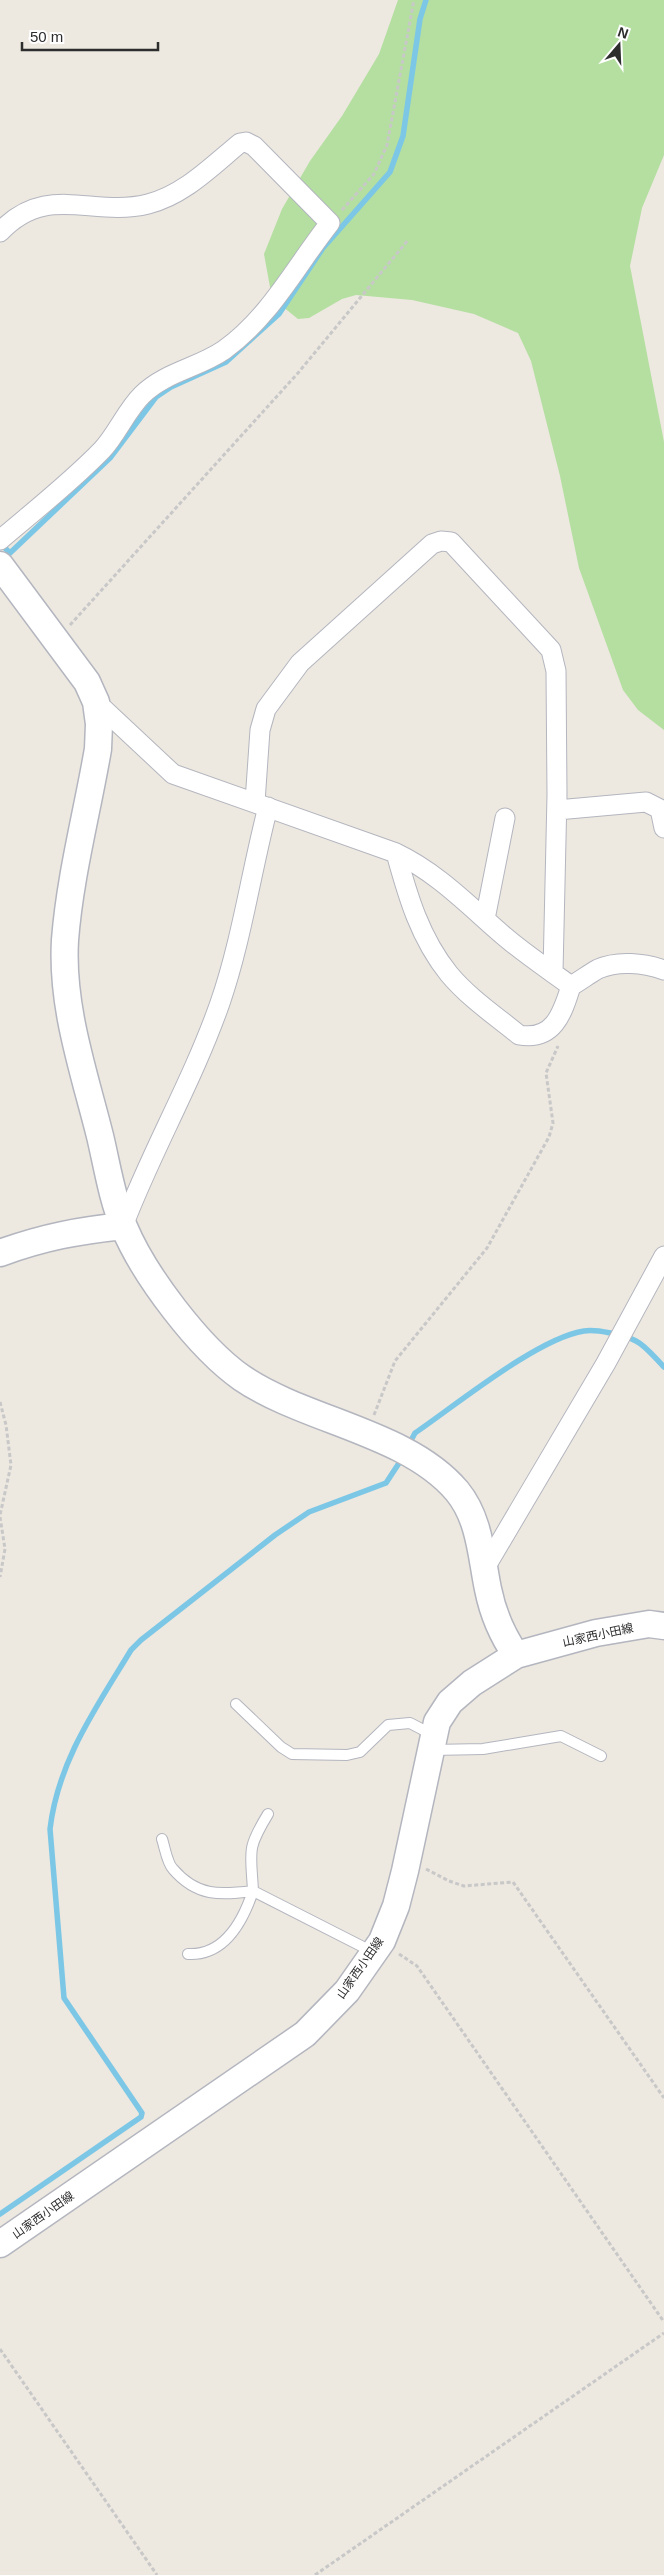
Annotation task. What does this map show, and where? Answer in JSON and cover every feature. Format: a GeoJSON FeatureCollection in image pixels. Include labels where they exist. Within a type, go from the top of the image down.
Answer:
{"type":"FeatureCollection","features":[{"type":"Feature","properties":{"kind":"street"},"geometry":{"type":"LineString","coordinates":[[0,232],[29,210],[48,204],[129,207],[163,200],[191,182],[240,144],[246,142],[254,146],[330,223],[311,246],[269,310],[252,327],[223,350],[152,386],[141,396],[103,449],[0,540]]}},
{"type":"Feature","properties":{"kind":"street"},"geometry":{"type":"LineString","coordinates":[[124,1226],[137,1190],[202,1051],[220,1002],[239,936],[262,805],[260,730],[266,709],[300,663],[432,544],[441,541],[451,542],[551,650],[556,671],[557,810],[553,972]]}},
{"type":"Feature","properties":{"kind":"street"},"geometry":{"type":"LineString","coordinates":[[0,565],[57,639],[87,682],[96,702],[99,724],[98,750],[65,939],[66,998],[124,1226],[168,1300],[200,1340],[225,1365],[266,1392],[369,1436],[427,1466],[457,1491],[475,1524],[488,1591],[498,1625],[516,1655]]}},
{"type":"Feature","properties":{"kind":"street"},"geometry":{"type":"LineString","coordinates":[[96,702],[174,774],[396,853],[420,865],[442,880],[485,919],[571,986]]}},
{"type":"Feature","properties":{"kind":"street"},"geometry":{"type":"LineString","coordinates":[[557,810],[646,802],[660,809],[664,828]]}},
{"type":"Feature","properties":{"kind":"street"},"geometry":{"type":"LineString","coordinates":[[485,919],[505,818]]}},
{"type":"Feature","properties":{"kind":"street"},"geometry":{"type":"LineString","coordinates":[[396,853],[410,904],[433,952],[450,975],[465,990],[518,1035],[530,1037],[549,1030],[556,1023],[571,986],[599,969],[623,963],[648,964],[664,970]]}},
{"type":"Feature","properties":{"kind":"street"},"geometry":{"type":"LineString","coordinates":[[0,1254],[36,1240],[64,1233],[124,1226]]}},
{"type":"Feature","properties":{"kind":"street"},"geometry":{"type":"LineString","coordinates":[[485,1568],[606,1363],[664,1256]]}},
{"type":"Feature","properties":{"kind":"street","name":"山家西小田線"},"geometry":{"type":"LineString","coordinates":[[0,2244],[305,2034],[346,1991],[378,1947],[396,1906],[437,1722],[450,1702],[472,1683],[516,1655],[596,1633],[649,1624],[664,1626]]}},
{"type":"Feature","properties":{"kind":"lane"},"geometry":{"type":"LineString","coordinates":[[236,1704],[281,1747],[292,1754],[347,1755],[360,1752],[388,1724],[410,1723],[432,1743],[483,1749],[561,1736],[601,1756]]}},
{"type":"Feature","properties":{"kind":"lane"},"geometry":{"type":"LineString","coordinates":[[188,1954],[200,1954],[226,1942],[246,1911],[253,1891],[250,1852],[254,1837],[268,1814]]}},
{"type":"Feature","properties":{"kind":"lane"},"geometry":{"type":"LineString","coordinates":[[162,1839],[172,1868],[199,1890],[221,1895],[253,1891],[378,1947]]}},
{"type":"Feature","properties":{"kind":"path"},"geometry":{"type":"LineString","coordinates":[[330,223],[380,164],[387,145],[395,107],[414,0]]}},
{"type":"Feature","properties":{"kind":"path"},"geometry":{"type":"LineString","coordinates":[[57,639],[298,373],[408,240]]}},
{"type":"Feature","properties":{"kind":"path"},"geometry":{"type":"LineString","coordinates":[[369,1436],[375,1414],[396,1361],[487,1248],[549,1136],[553,1123],[546,1073],[560,1043]]}},
{"type":"Feature","properties":{"kind":"path"},"geometry":{"type":"LineString","coordinates":[[0,1402],[6,1425],[11,1465],[0,1516],[5,1549],[0,1577]]}},
{"type":"Feature","properties":{"kind":"path"},"geometry":{"type":"LineString","coordinates":[[407,1860],[449,1881],[464,1886],[513,1882],[664,2098]]}},
{"type":"Feature","properties":{"kind":"path"},"geometry":{"type":"LineString","coordinates":[[378,1947],[417,1966],[664,2322]]}},
{"type":"Feature","properties":{"kind":"path"},"geometry":{"type":"LineString","coordinates":[[315,2575],[664,2333]]}},
{"type":"Feature","properties":{"kind":"path"},"geometry":{"type":"LineString","coordinates":[[0,2349],[157,2575]]}},
{"type":"Feature","properties":{"kind":"green space"},"geometry":{"type":"Polygon","coordinates":[[[398,0],[664,0],[664,155],[642,208],[630,266],[664,442],[664,730],[638,710],[623,690],[579,568],[560,476],[531,361],[518,333],[474,314],[412,300],[356,295],[342,299],[309,318],[298,319],[272,298],[264,254],[282,209],[310,161],[342,116],[379,54],[398,0]]]}},
{"type":"Feature","properties":{"kind":"waterway"},"geometry":{"type":"LineString","coordinates":[[1,544],[10,553],[110,458],[156,397],[171,387],[226,362],[279,314],[323,248],[390,172],[403,136],[420,19],[426,0]]}},
{"type":"Feature","properties":{"kind":"waterway"},"geometry":{"type":"LineString","coordinates":[[408,1446],[415,1433],[474,1390],[521,1359],[565,1336],[589,1331],[625,1337],[643,1346],[664,1367]]}},
{"type":"Feature","properties":{"kind":"waterway"},"geometry":{"type":"LineString","coordinates":[[0,2214],[141,2117],[142,2113],[64,1998],[50,1829],[54,1804],[61,1780],[80,1736],[131,1650],[141,1640],[275,1535],[309,1512],[386,1483],[403,1457]]}}]}
